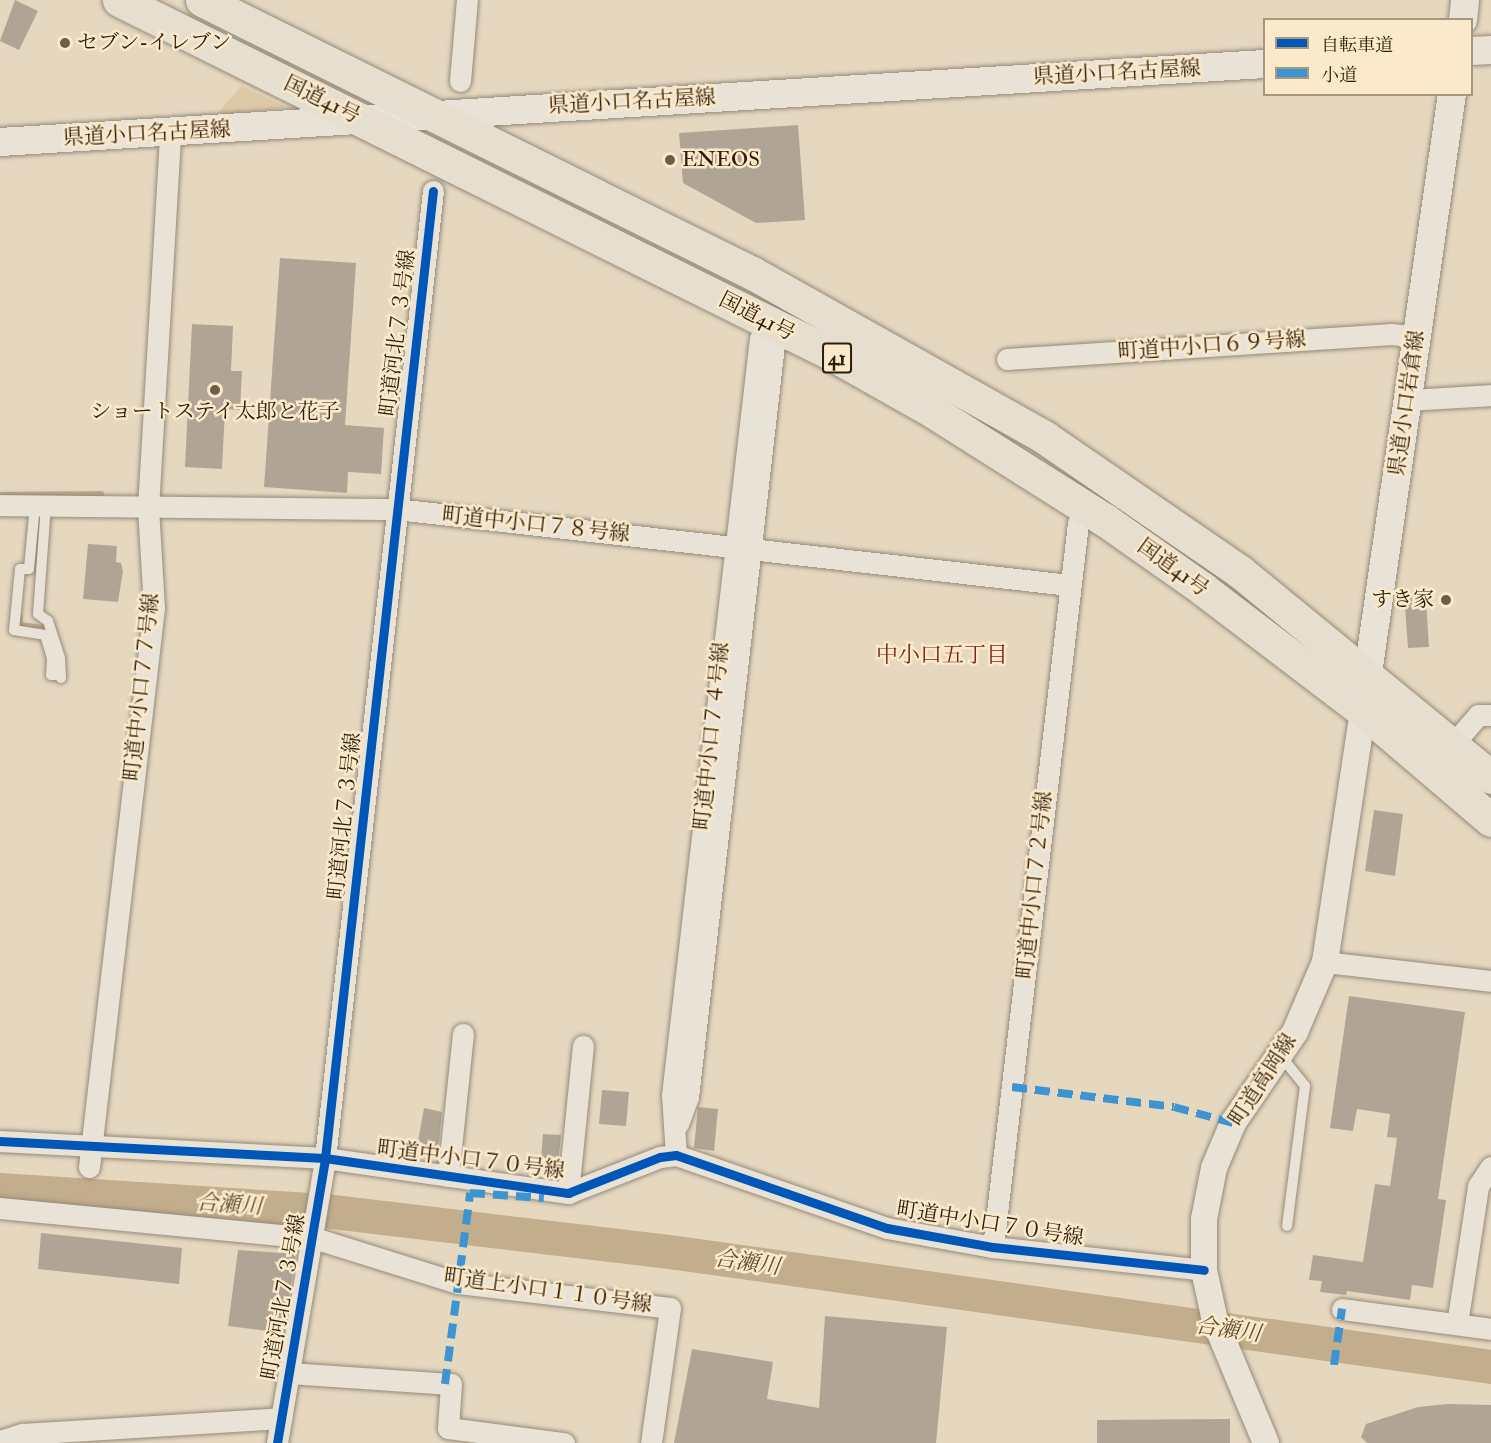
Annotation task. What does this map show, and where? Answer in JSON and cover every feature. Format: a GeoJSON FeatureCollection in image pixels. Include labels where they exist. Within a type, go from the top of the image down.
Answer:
{"type":"FeatureCollection","features":[{"type":"Feature","properties":{"kind":"highway","name":"国道41号"},"geometry":{"type":"LineString","coordinates":[[119,0],[828,352],[934,412],[1139,543],[1363,711],[1491,820]]}},
{"type":"Feature","properties":{"kind":"highway","name":"国道41号"},"geometry":{"type":"LineString","coordinates":[[202,0],[754,274],[1004,413],[1201,543],[1368,675],[1491,777]]}},
{"type":"Feature","properties":{"kind":"main road"},"geometry":{"type":"LineString","coordinates":[[1462,18],[1465,0]]}},
{"type":"Feature","properties":{"kind":"main road"},"geometry":{"type":"LineString","coordinates":[[1473,51],[1491,50]]}},
{"type":"Feature","properties":{"kind":"main road","name":"県道小口名古屋線"},"geometry":{"type":"LineString","coordinates":[[0,141],[170,133],[1263,64]]}},
{"type":"Feature","properties":{"kind":"main road","name":"県道小口岩倉線"},"geometry":{"type":"LineString","coordinates":[[1363,711],[1452,96]]}},
{"type":"Feature","properties":{"kind":"street"},"geometry":{"type":"LineString","coordinates":[[460,81],[467,0]]}},
{"type":"Feature","properties":{"kind":"street","name":"町道中小口７７号線"},"geometry":{"type":"LineString","coordinates":[[88,1167],[89,1143],[154,608],[148,508],[170,133]]}},
{"type":"Feature","properties":{"kind":"street","name":"町道河北７３号線"},"geometry":{"type":"LineString","coordinates":[[277,1443],[315,1233],[325,1158],[433,191]]}},
{"type":"Feature","properties":{"kind":"street","name":"町道中小口６９号線"},"geometry":{"type":"LineString","coordinates":[[1007,359],[1392,334],[1417,337]]}},
{"type":"Feature","properties":{"kind":"street","name":"町道中小口７４号線"},"geometry":{"type":"LineString","coordinates":[[676,1145],[688,1097],[741,548],[767,341]]}},
{"type":"Feature","properties":{"kind":"street"},"geometry":{"type":"LineString","coordinates":[[1408,400],[1491,395]]}},
{"type":"Feature","properties":{"kind":"street","name":"町道中小口７８号線"},"geometry":{"type":"LineString","coordinates":[[0,505],[148,508],[306,505],[396,509],[1069,585]]}},
{"type":"Feature","properties":{"kind":"street","name":"町道中小口７２号線"},"geometry":{"type":"LineString","coordinates":[[993,1247],[1078,523]]}},
{"type":"Feature","properties":{"kind":"street","name":"町道高岡線"},"geometry":{"type":"LineString","coordinates":[[1266,1443],[1226,1349],[1209,1299],[1204,1270],[1204,1220],[1214,1168],[1233,1123],[1280,1054],[1307,1007],[1325,962],[1363,711]]}},
{"type":"Feature","properties":{"kind":"street"},"geometry":{"type":"LineString","coordinates":[[1453,744],[1478,715],[1491,714]]}},
{"type":"Feature","properties":{"kind":"street"},"geometry":{"type":"LineString","coordinates":[[1325,962],[1491,981]]}},
{"type":"Feature","properties":{"kind":"street"},"geometry":{"type":"LineString","coordinates":[[448,1176],[463,1034]]}},
{"type":"Feature","properties":{"kind":"street"},"geometry":{"type":"LineString","coordinates":[[568,1193],[583,1046]]}},
{"type":"Feature","properties":{"kind":"street","name":"町道中小口７０号線"},"geometry":{"type":"LineString","coordinates":[[0,1141],[89,1143],[325,1158],[568,1193],[660,1157],[676,1145],[887,1227],[993,1247],[1204,1270]]}},
{"type":"Feature","properties":{"kind":"street"},"geometry":{"type":"LineString","coordinates":[[1457,1324],[1478,1186],[1491,1167]]}},
{"type":"Feature","properties":{"kind":"street","name":"町道上小口１１０号線"},"geometry":{"type":"LineString","coordinates":[[0,1208],[315,1233],[458,1283],[670,1308],[651,1443]]}},
{"type":"Feature","properties":{"kind":"street"},"geometry":{"type":"LineString","coordinates":[[1342,1309],[1491,1329]]}},
{"type":"Feature","properties":{"kind":"street"},"geometry":{"type":"LineString","coordinates":[[289,1372],[451,1384],[448,1428],[504,1439],[564,1443]]}},
{"type":"Feature","properties":{"kind":"street"},"geometry":{"type":"LineString","coordinates":[[0,1441],[282,1418]]}},
{"type":"Feature","properties":{"kind":"lane"},"geometry":{"type":"LineString","coordinates":[[40,505],[38,614],[48,621],[61,677],[51,675],[52,658],[45,635],[14,630],[21,594],[20,569],[28,569],[40,505]]}},
{"type":"Feature","properties":{"kind":"lane"},"geometry":{"type":"LineString","coordinates":[[1280,1054],[1305,1086],[1287,1226]]}},
{"type":"Feature","properties":{"kind":"shaded area"},"geometry":{"type":"Polygon","coordinates":[[[241,86],[284,108],[221,115],[220,110],[241,86]]]}},
{"type":"Feature","properties":{"kind":"building"},"geometry":{"type":"Polygon","coordinates":[[[15,0],[38,11],[19,50],[0,41],[15,0]]]}},
{"type":"Feature","properties":{"kind":"building"},"geometry":{"type":"Polygon","coordinates":[[[798,125],[805,220],[756,223],[683,183],[679,133],[798,125]]]}},
{"type":"Feature","properties":{"kind":"building"},"geometry":{"type":"Polygon","coordinates":[[[280,258],[356,263],[345,425],[384,428],[381,474],[348,472],[347,493],[264,487],[280,258]]]}},
{"type":"Feature","properties":{"kind":"building","name":"ショートステイ太郎と花子"},"geometry":{"type":"Polygon","coordinates":[[[192,324],[233,326],[231,371],[242,371],[240,410],[225,409],[222,469],[185,467],[192,324]]]}},
{"type":"Feature","properties":{"kind":"building"},"geometry":{"type":"Polygon","coordinates":[[[88,544],[117,546],[116,562],[121,563],[123,571],[118,602],[83,599],[88,544]]]}},
{"type":"Feature","properties":{"kind":"building"},"geometry":{"type":"Polygon","coordinates":[[[1419,593],[1419,600],[1426,600],[1429,647],[1408,648],[1404,594],[1419,593]]]}},
{"type":"Feature","properties":{"kind":"building"},"geometry":{"type":"Polygon","coordinates":[[[1374,810],[1403,814],[1395,876],[1365,871],[1374,810]]]}},
{"type":"Feature","properties":{"kind":"building"},"geometry":{"type":"Polygon","coordinates":[[[1349,996],[1465,1012],[1438,1199],[1446,1200],[1433,1288],[1412,1285],[1410,1300],[1347,1291],[1346,1295],[1320,1292],[1322,1281],[1309,1280],[1313,1255],[1363,1262],[1375,1184],[1390,1186],[1397,1138],[1387,1137],[1390,1114],[1357,1109],[1353,1131],[1330,1128],[1349,996]]]}},
{"type":"Feature","properties":{"kind":"building"},"geometry":{"type":"Polygon","coordinates":[[[602,1090],[629,1092],[626,1126],[599,1124],[602,1090]]]}},
{"type":"Feature","properties":{"kind":"building"},"geometry":{"type":"Polygon","coordinates":[[[698,1107],[718,1109],[714,1151],[694,1148],[698,1107]]]}},
{"type":"Feature","properties":{"kind":"building"},"geometry":{"type":"Polygon","coordinates":[[[424,1108],[442,1112],[438,1151],[417,1147],[424,1108]]]}},
{"type":"Feature","properties":{"kind":"building"},"geometry":{"type":"Polygon","coordinates":[[[543,1134],[561,1135],[557,1174],[540,1172],[543,1134]]]}},
{"type":"Feature","properties":{"kind":"building"},"geometry":{"type":"Polygon","coordinates":[[[41,1233],[182,1248],[179,1284],[38,1269],[41,1233]]]}},
{"type":"Feature","properties":{"kind":"building"},"geometry":{"type":"Polygon","coordinates":[[[238,1250],[296,1254],[283,1333],[228,1326],[238,1250]]]}},
{"type":"Feature","properties":{"kind":"building"},"geometry":{"type":"Polygon","coordinates":[[[825,1316],[947,1327],[936,1443],[674,1443],[692,1349],[773,1362],[767,1399],[819,1408],[825,1316]]]}},
{"type":"Feature","properties":{"kind":"building"},"geometry":{"type":"Polygon","coordinates":[[[1448,1404],[1491,1405],[1491,1443],[1367,1443],[1361,1437],[1366,1424],[1418,1407],[1448,1404]]]}},
{"type":"Feature","properties":{"kind":"building"},"geometry":{"type":"Polygon","coordinates":[[[1230,1419],[1230,1443],[1097,1443],[1097,1420],[1230,1419]]]}},
{"type":"Feature","properties":{"kind":"waterway"},"geometry":{"type":"LineString","coordinates":[[2,495],[101,494]]}},
{"type":"Feature","properties":{"kind":"waterway"},"geometry":{"type":"LineString","coordinates":[[38,532],[40,510]]}},
{"type":"Feature","properties":{"kind":"waterway"},"geometry":{"type":"LineString","coordinates":[[20,617],[20,625],[44,628]]}},
{"type":"Feature","properties":{"kind":"waterway","name":"合瀬川"},"geometry":{"type":"LineString","coordinates":[[0,1190],[325,1211],[677,1253],[1491,1367]]}},
{"type":"Feature","properties":{"kind":"marked path"},"geometry":{"type":"LineString","coordinates":[[1012,1087],[1174,1107],[1233,1123]]}},
{"type":"Feature","properties":{"kind":"marked path"},"geometry":{"type":"LineString","coordinates":[[445,1384],[470,1193],[544,1198]]}},
{"type":"Feature","properties":{"kind":"marked path"},"geometry":{"type":"LineString","coordinates":[[1334,1365],[1342,1309]]}},
{"type":"Feature","properties":{"kind":"cycle path"},"geometry":{"type":"LineString","coordinates":[[277,1443],[325,1158],[433,191]]}},
{"type":"Feature","properties":{"kind":"cycle path"},"geometry":{"type":"LineString","coordinates":[[0,1141],[325,1158],[568,1193],[660,1157],[676,1155],[887,1228],[993,1247],[1204,1270]]}},
{"type":"Feature","properties":{"kind":"place","name":"セブン-イレブン"},"geometry":{"type":"Point","coordinates":[65,43]}},
{"type":"Feature","properties":{"kind":"place","name":"ENEOS"},"geometry":{"type":"Point","coordinates":[670,160]}},
{"type":"Feature","properties":{"kind":"place","name":"ショートステイ太郎と花子"},"geometry":{"type":"Point","coordinates":[215,390]}},
{"type":"Feature","properties":{"kind":"place","name":"すき家"},"geometry":{"type":"Point","coordinates":[1446,600]}},
{"type":"Feature","properties":{"kind":"district","name":"中小口五丁目"},"geometry":{"type":"Point","coordinates":[942,656]}}]}
